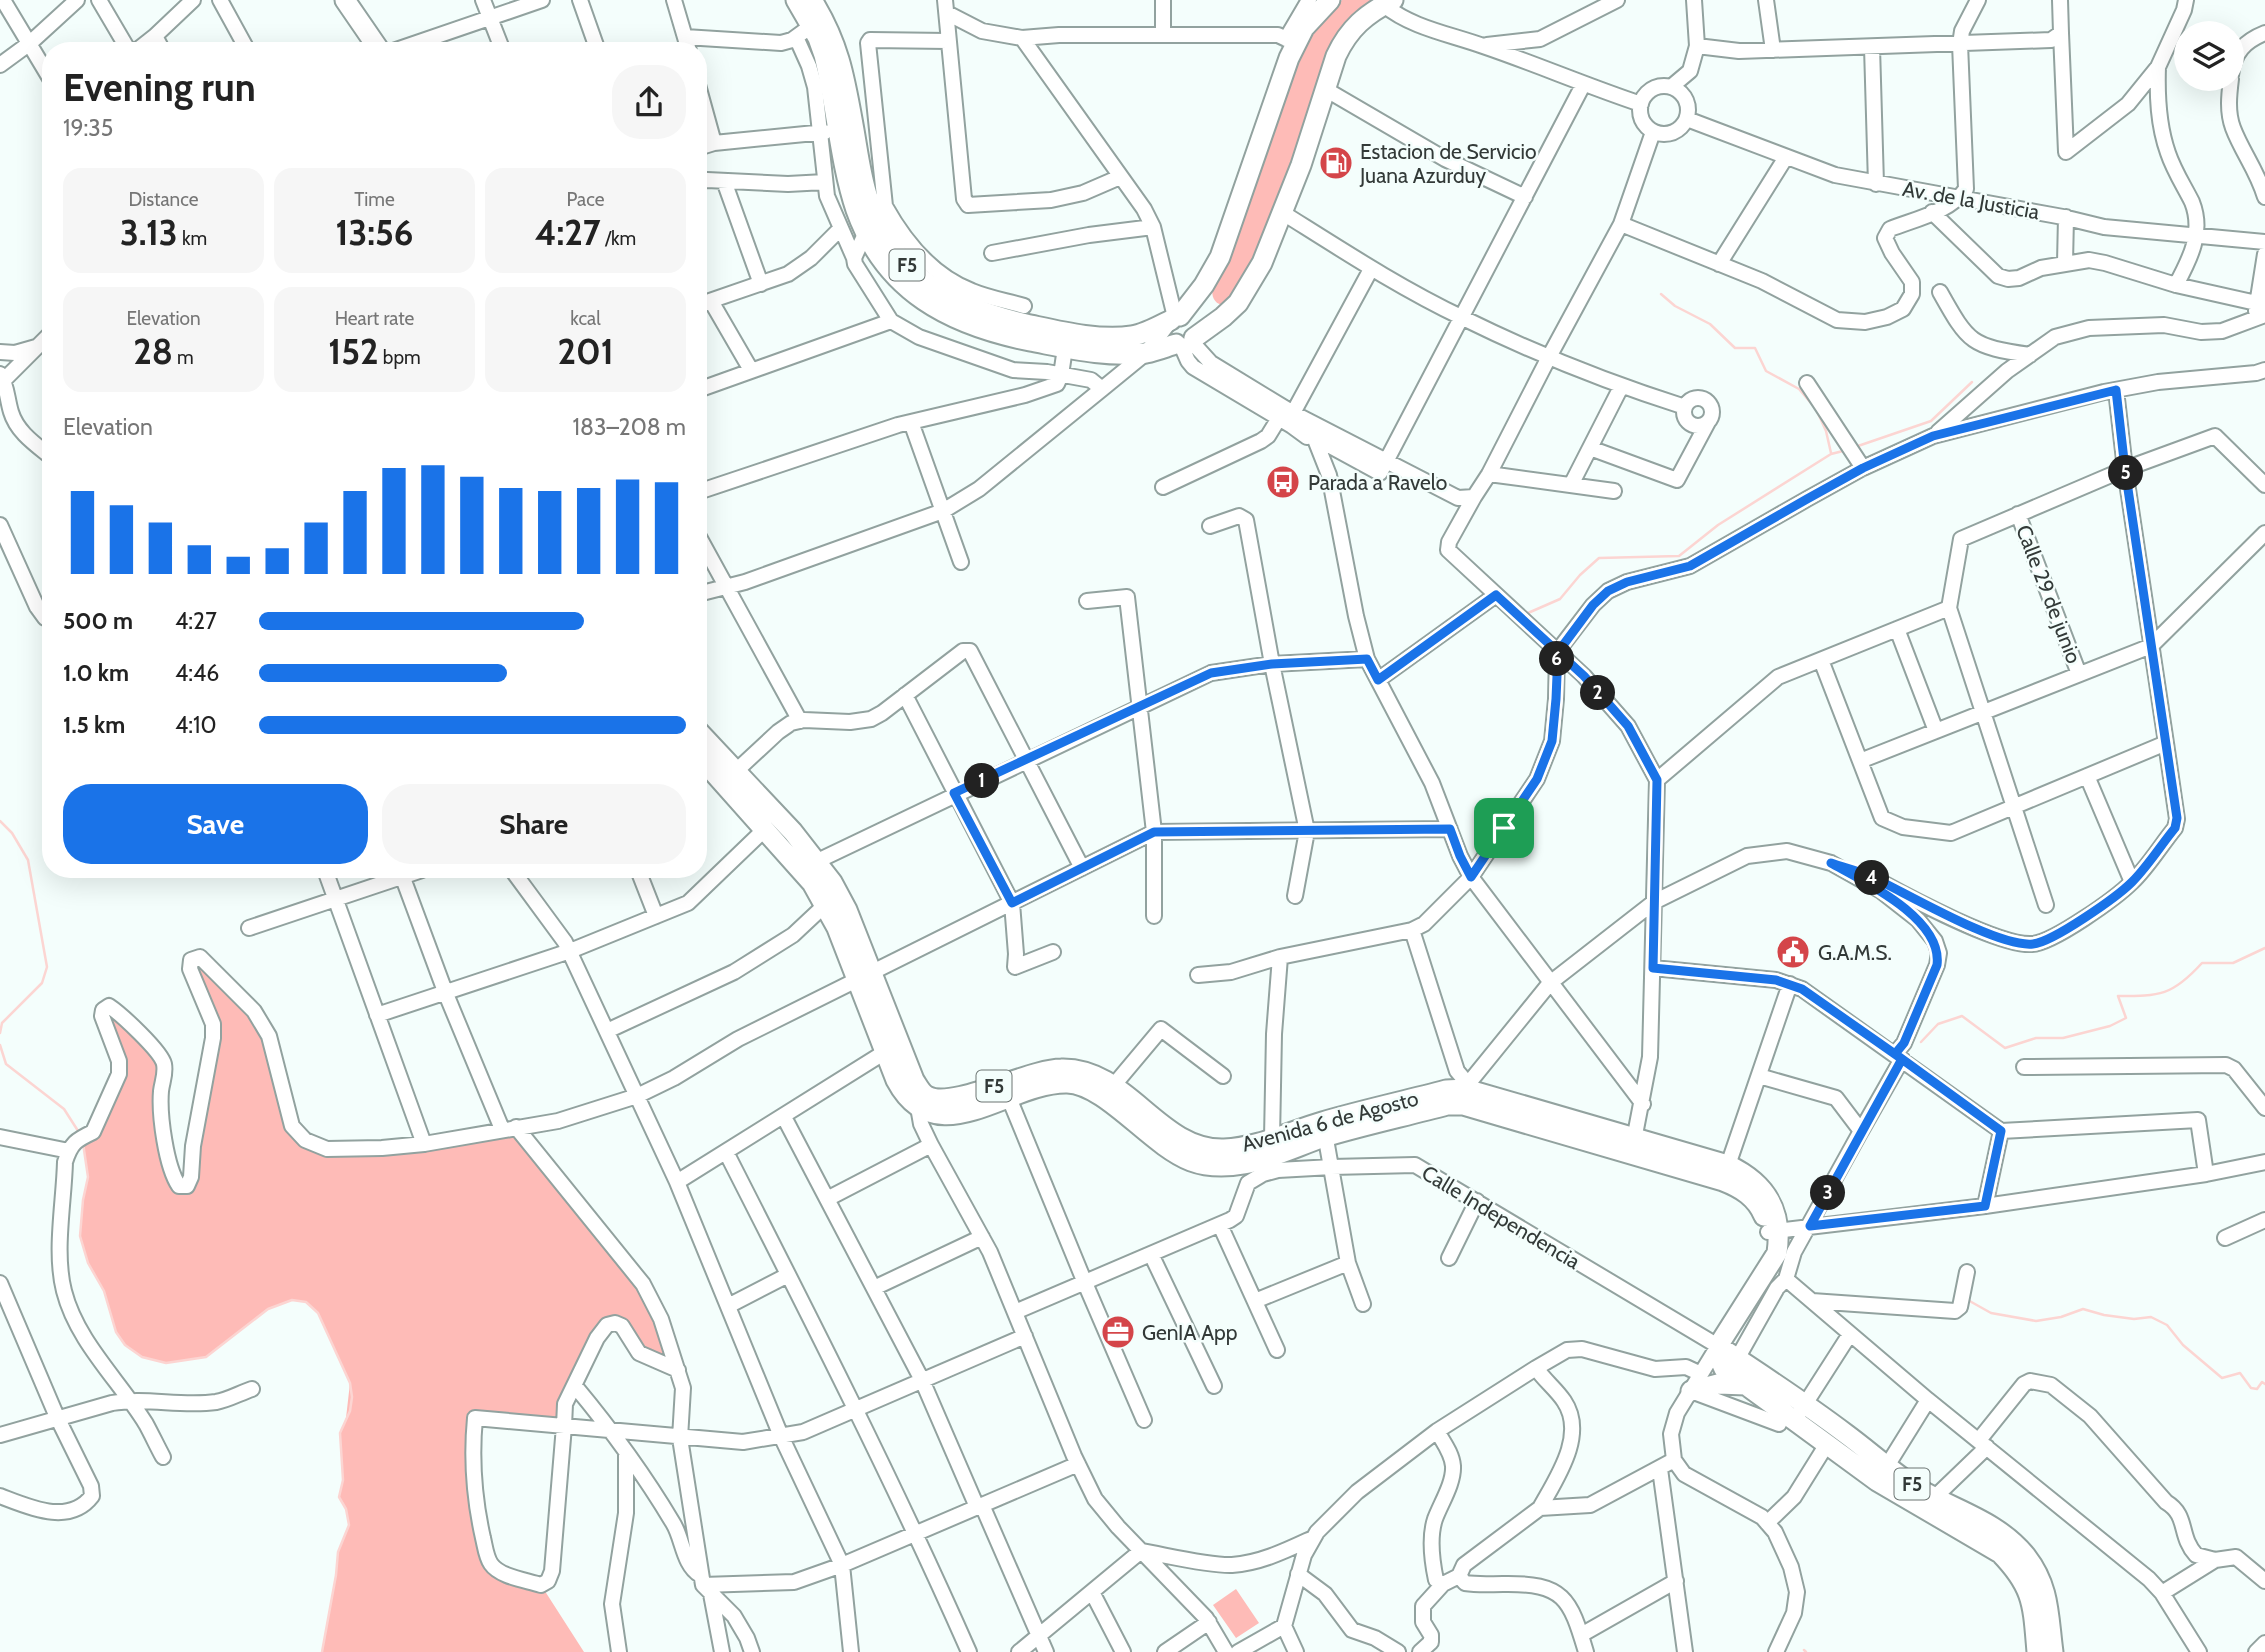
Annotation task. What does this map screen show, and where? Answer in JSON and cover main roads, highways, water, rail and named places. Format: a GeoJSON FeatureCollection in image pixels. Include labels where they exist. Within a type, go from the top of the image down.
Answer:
{"type":"FeatureCollection","features":[{"type":"Feature","properties":{"kind":"highway"},"geometry":{"type":"LineString","coordinates":[[345,0],[374,42]]}},
{"type":"Feature","properties":{"kind":"highway"},"geometry":{"type":"LineString","coordinates":[[361,0],[389,42]]}},
{"type":"Feature","properties":{"kind":"highway","name":"F5"},"geometry":{"type":"LineString","coordinates":[[796,0],[824,55],[880,224],[912,271],[941,293],[985,313],[1050,329],[1099,336],[1131,336],[1174,319],[1204,285],[1220,257],[1289,58],[1291,41],[1330,0]]}},
{"type":"Feature","properties":{"kind":"highway","name":"F5"},"geometry":{"type":"LineString","coordinates":[[811,27],[812,0]]}},
{"type":"Feature","properties":{"kind":"highway","name":"F5"},"geometry":{"type":"LineString","coordinates":[[847,130],[849,183],[856,210],[878,254],[894,274],[926,304],[975,328],[1065,348],[1146,353],[1185,342],[1223,317],[1238,303],[1262,263],[1283,214],[1336,56],[1345,37],[1360,19],[1388,2]]}},
{"type":"Feature","properties":{"kind":"highway","name":"Avenida 6 de Agosto"},"geometry":{"type":"LineString","coordinates":[[707,741],[736,771],[809,865],[825,905],[866,977],[906,1081]]}},
{"type":"Feature","properties":{"kind":"highway","name":"Avenida 6 de Agosto"},"geometry":{"type":"LineString","coordinates":[[707,769],[765,829],[832,882],[847,910],[886,1052],[906,1081],[929,1098],[926,1103]]}},
{"type":"Feature","properties":{"kind":"highway","name":"Avenida 6 de Agosto"},"geometry":{"type":"LineString","coordinates":[[926,1103],[1061,1069],[1079,1077],[1096,1092],[1177,1145],[1226,1149],[1324,1129]]}},
{"type":"Feature","properties":{"kind":"highway","name":"Avenida 6 de Agosto"},"geometry":{"type":"LineString","coordinates":[[926,1103],[940,1116],[953,1115],[1094,1074],[1114,1085],[1193,1162],[1218,1166],[1244,1164],[1324,1129],[1446,1090],[1466,1093],[1725,1173],[1751,1197],[1773,1231],[1769,1265],[1718,1346]]}},
{"type":"Feature","properties":{"kind":"highway","name":"F5"},"geometry":{"type":"LineString","coordinates":[[1718,1346],[1737,1359],[1793,1416],[1827,1444],[1882,1474]]}},
{"type":"Feature","properties":{"kind":"highway","name":"F5"},"geometry":{"type":"LineString","coordinates":[[1718,1346],[1724,1369],[1931,1504],[2000,1553],[2015,1568],[2030,1593],[2037,1652]]}},
{"type":"Feature","properties":{"kind":"highway"},"geometry":{"type":"LineString","coordinates":[[1691,1391],[1718,1384],[1746,1385]]}},
{"type":"Feature","properties":{"kind":"highway","name":"F5"},"geometry":{"type":"LineString","coordinates":[[1931,1504],[1984,1521],[2001,1532],[2026,1556],[2046,1592],[2053,1652]]}},
{"type":"Feature","properties":{"kind":"waterway"},"geometry":{"type":"LineString","coordinates":[[1661,294],[1675,306],[1710,324],[1735,348],[1755,348],[1766,371],[1799,389],[1816,409],[1826,431],[1831,453]]}},
{"type":"Feature","properties":{"kind":"waterway"},"geometry":{"type":"LineString","coordinates":[[1858,446],[1931,421],[1972,382]]}},
{"type":"Feature","properties":{"kind":"waterway"},"geometry":{"type":"LineString","coordinates":[[1528,613],[1560,599],[1599,558],[1679,556],[1718,525],[1831,454],[1843,451]]}},
{"type":"Feature","properties":{"kind":"waterway"},"geometry":{"type":"LineString","coordinates":[[0,821],[12,833],[28,860],[47,967],[42,983],[2,1023],[0,1033]]}},
{"type":"Feature","properties":{"kind":"waterway"},"geometry":{"type":"LineString","coordinates":[[1921,1042],[1938,1024],[1962,1016],[2005,1048],[2036,1038],[2063,1038],[2110,1026],[2126,1018],[2118,996],[2164,992],[2182,982],[2202,963],[2233,963],[2265,948]]}},
{"type":"Feature","properties":{"kind":"waterway"},"geometry":{"type":"LineString","coordinates":[[0,1045],[6,1064],[64,1109],[80,1134]]}},
{"type":"Feature","properties":{"kind":"waterway"},"geometry":{"type":"LineString","coordinates":[[83,1143],[88,1177],[80,1236],[88,1263],[104,1291],[116,1332],[125,1345],[142,1357],[166,1363],[206,1357],[268,1309],[292,1300],[306,1302],[318,1313],[350,1383],[352,1397],[350,1411],[340,1433],[343,1480],[339,1497],[346,1509],[349,1525],[338,1552],[322,1652]]}},
{"type":"Feature","properties":{"kind":"waterway"},"geometry":{"type":"LineString","coordinates":[[1966,1299],[1991,1313],[2036,1321],[2061,1317],[2083,1309],[2134,1319],[2151,1317],[2167,1325],[2183,1345],[2222,1378],[2240,1373],[2251,1388],[2257,1389],[2262,1382],[2265,1384]]}},
{"type":"Feature","properties":{"kind":"place","name":"Estacion de Servicio Juana Azurduy"},"geometry":{"type":"Point","coordinates":[1336,163]}},
{"type":"Feature","properties":{"kind":"place","name":"Parada a Ravelo"},"geometry":{"type":"Point","coordinates":[1283,482]}},
{"type":"Feature","properties":{"kind":"place","name":"G.A.M.S."},"geometry":{"type":"Point","coordinates":[1793,952]}},
{"type":"Feature","properties":{"kind":"place","name":"GenIA App"},"geometry":{"type":"Point","coordinates":[1118,1332]}}]}
